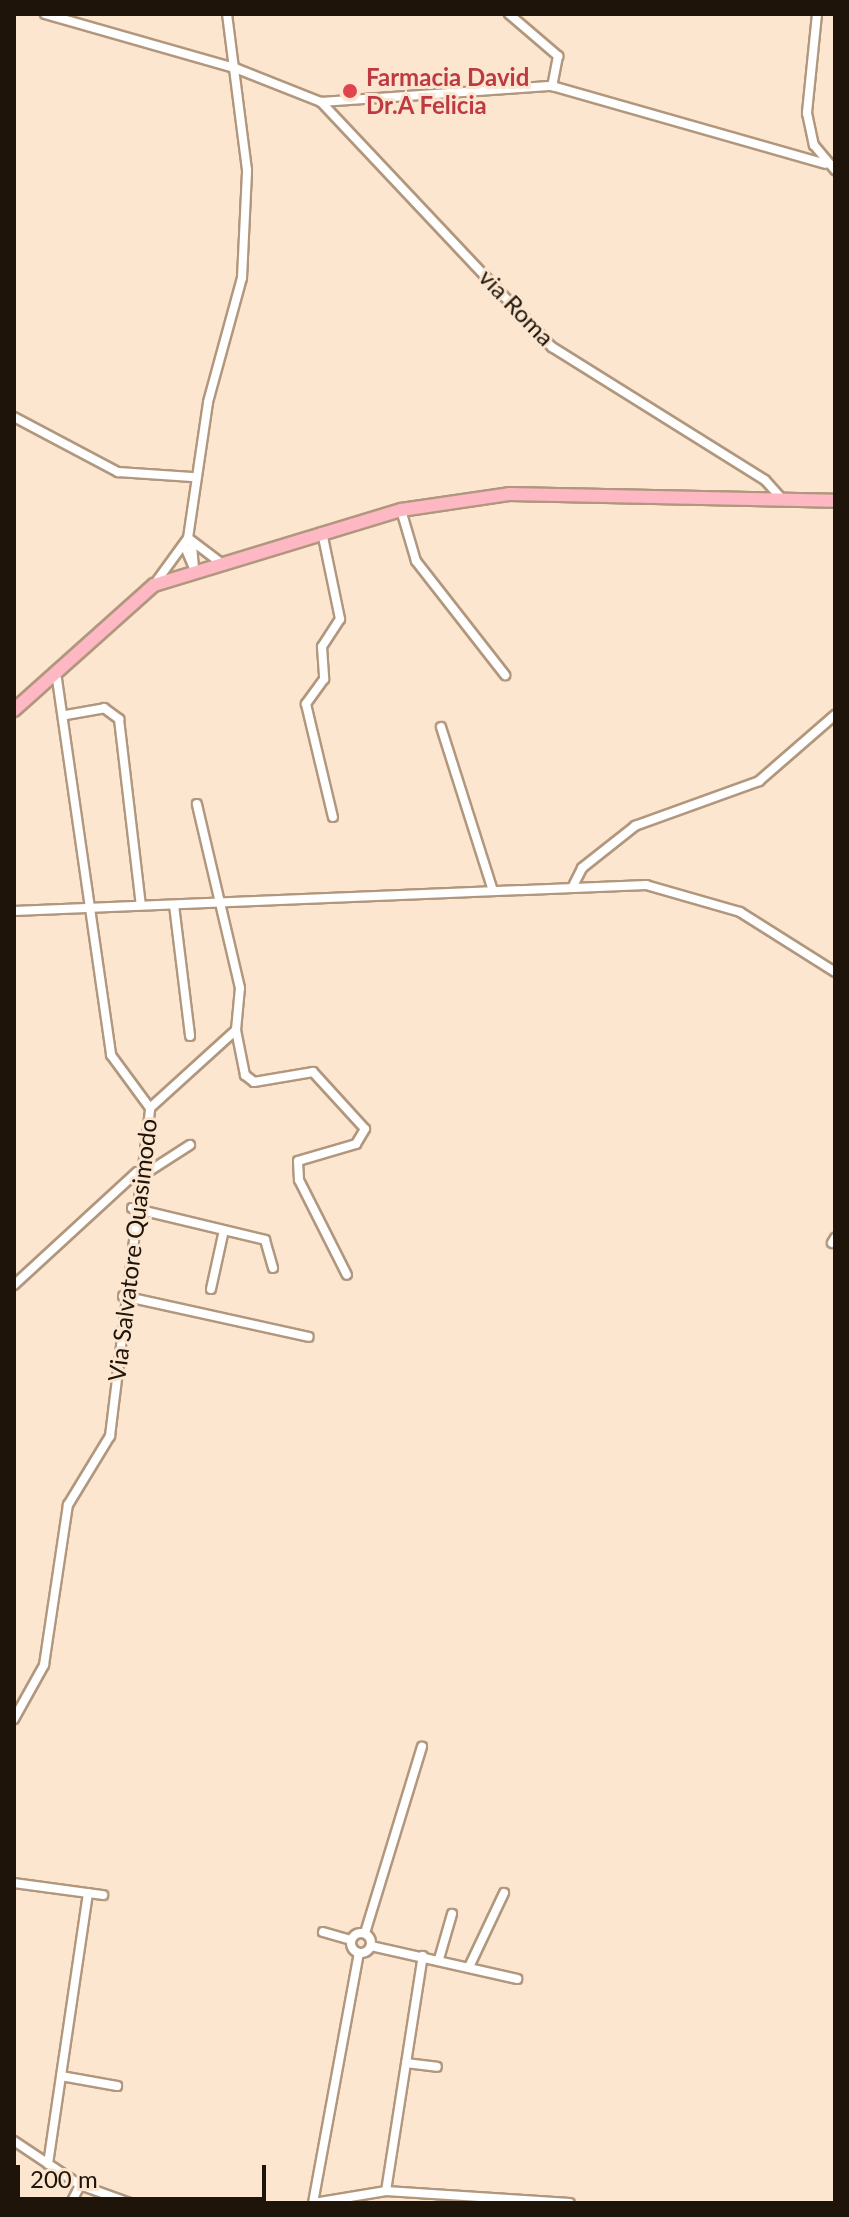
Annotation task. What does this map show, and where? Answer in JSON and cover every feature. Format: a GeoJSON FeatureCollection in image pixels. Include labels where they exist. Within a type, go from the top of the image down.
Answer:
{"type":"FeatureCollection","features":[{"type":"Feature","properties":{"kind":"main road"},"geometry":{"type":"LineString","coordinates":[[14,710],[57,679],[154,585],[194,568],[401,510],[509,494],[835,501]]}},
{"type":"Feature","properties":{"kind":"street"},"geometry":{"type":"LineString","coordinates":[[45,14],[235,68],[321,102],[552,86],[825,164],[835,170]]}},
{"type":"Feature","properties":{"kind":"street"},"geometry":{"type":"LineString","coordinates":[[194,568],[188,543],[192,477],[242,278],[247,170],[227,14]]}},
{"type":"Feature","properties":{"kind":"street"},"geometry":{"type":"LineString","coordinates":[[509,14],[558,56],[552,86]]}},
{"type":"Feature","properties":{"kind":"street"},"geometry":{"type":"LineString","coordinates":[[817,14],[807,113],[825,164]]}},
{"type":"Feature","properties":{"kind":"street","name":"via Roma"},"geometry":{"type":"LineString","coordinates":[[321,102],[552,347],[765,480],[784,501]]}},
{"type":"Feature","properties":{"kind":"street"},"geometry":{"type":"LineString","coordinates":[[14,417],[118,472],[192,477]]}},
{"type":"Feature","properties":{"kind":"street"},"geometry":{"type":"LineString","coordinates":[[401,510],[416,561],[505,675]]}},
{"type":"Feature","properties":{"kind":"street"},"geometry":{"type":"LineString","coordinates":[[322,532],[340,619],[322,647],[324,679],[306,704],[333,817]]}},
{"type":"Feature","properties":{"kind":"street"},"geometry":{"type":"LineString","coordinates":[[188,543],[219,561]]}},
{"type":"Feature","properties":{"kind":"street"},"geometry":{"type":"LineString","coordinates":[[154,585],[188,543]]}},
{"type":"Feature","properties":{"kind":"street"},"geometry":{"type":"LineString","coordinates":[[57,679],[66,715],[111,1055],[150,1108]]}},
{"type":"Feature","properties":{"kind":"street"},"geometry":{"type":"LineString","coordinates":[[66,715],[104,708],[119,719],[141,905]]}},
{"type":"Feature","properties":{"kind":"street"},"geometry":{"type":"LineString","coordinates":[[573,886],[582,868],[635,826],[759,781],[835,715]]}},
{"type":"Feature","properties":{"kind":"street"},"geometry":{"type":"LineString","coordinates":[[441,727],[492,888]]}},
{"type":"Feature","properties":{"kind":"street"},"geometry":{"type":"LineString","coordinates":[[197,804],[224,904],[240,988],[236,1030],[245,1075],[254,1082],[313,1072],[365,1129],[356,1144],[298,1161],[299,1180],[347,1275]]}},
{"type":"Feature","properties":{"kind":"street"},"geometry":{"type":"LineString","coordinates":[[14,911],[224,904],[492,888],[646,885],[706,899],[740,912],[835,972]]}},
{"type":"Feature","properties":{"kind":"street"},"geometry":{"type":"LineString","coordinates":[[174,905],[190,1036]]}},
{"type":"Feature","properties":{"kind":"street","name":"Via Salvatore Quasimodo"},"geometry":{"type":"LineString","coordinates":[[14,1719],[44,1665],[68,1505],[110,1436],[132,1208],[150,1108],[236,1030]]}},
{"type":"Feature","properties":{"kind":"street"},"geometry":{"type":"LineString","coordinates":[[14,1285],[137,1175],[190,1145]]}},
{"type":"Feature","properties":{"kind":"street"},"geometry":{"type":"LineString","coordinates":[[132,1208],[265,1240],[273,1268]]}},
{"type":"Feature","properties":{"kind":"street"},"geometry":{"type":"LineString","coordinates":[[211,1289],[224,1230]]}},
{"type":"Feature","properties":{"kind":"street"},"geometry":{"type":"LineString","coordinates":[[123,1296],[309,1337]]}},
{"type":"Feature","properties":{"kind":"street"},"geometry":{"type":"LineString","coordinates":[[371,1946],[365,1933],[422,1746]]}},
{"type":"Feature","properties":{"kind":"street"},"geometry":{"type":"LineString","coordinates":[[14,1883],[103,1895]]}},
{"type":"Feature","properties":{"kind":"street"},"geometry":{"type":"LineString","coordinates":[[48,2164],[88,1893]]}},
{"type":"Feature","properties":{"kind":"street"},"geometry":{"type":"LineString","coordinates":[[469,1967],[504,1893]]}},
{"type":"Feature","properties":{"kind":"street"},"geometry":{"type":"LineString","coordinates":[[439,1959],[452,1914]]}},
{"type":"Feature","properties":{"kind":"street"},"geometry":{"type":"LineString","coordinates":[[323,1932],[351,1940],[359,1953],[314,2203],[386,2191],[570,2203]]}},
{"type":"Feature","properties":{"kind":"street"},"geometry":{"type":"LineString","coordinates":[[351,1940],[365,1933]]}},
{"type":"Feature","properties":{"kind":"street"},"geometry":{"type":"LineString","coordinates":[[359,1953],[371,1946],[517,1979]]}},
{"type":"Feature","properties":{"kind":"street"},"geometry":{"type":"LineString","coordinates":[[386,2191],[423,1956]]}},
{"type":"Feature","properties":{"kind":"street"},"geometry":{"type":"LineString","coordinates":[[406,2063],[437,2067]]}},
{"type":"Feature","properties":{"kind":"street"},"geometry":{"type":"LineString","coordinates":[[61,2076],[117,2086]]}},
{"type":"Feature","properties":{"kind":"street"},"geometry":{"type":"LineString","coordinates":[[14,2141],[80,2185],[130,2203]]}},
{"type":"Feature","properties":{"kind":"street"},"geometry":{"type":"LineString","coordinates":[[71,2203],[80,2185]]}},
{"type":"Feature","properties":{"kind":"place","name":"Farmacia David Dr.A Felicia"},"geometry":{"type":"Point","coordinates":[350,91]}}]}
